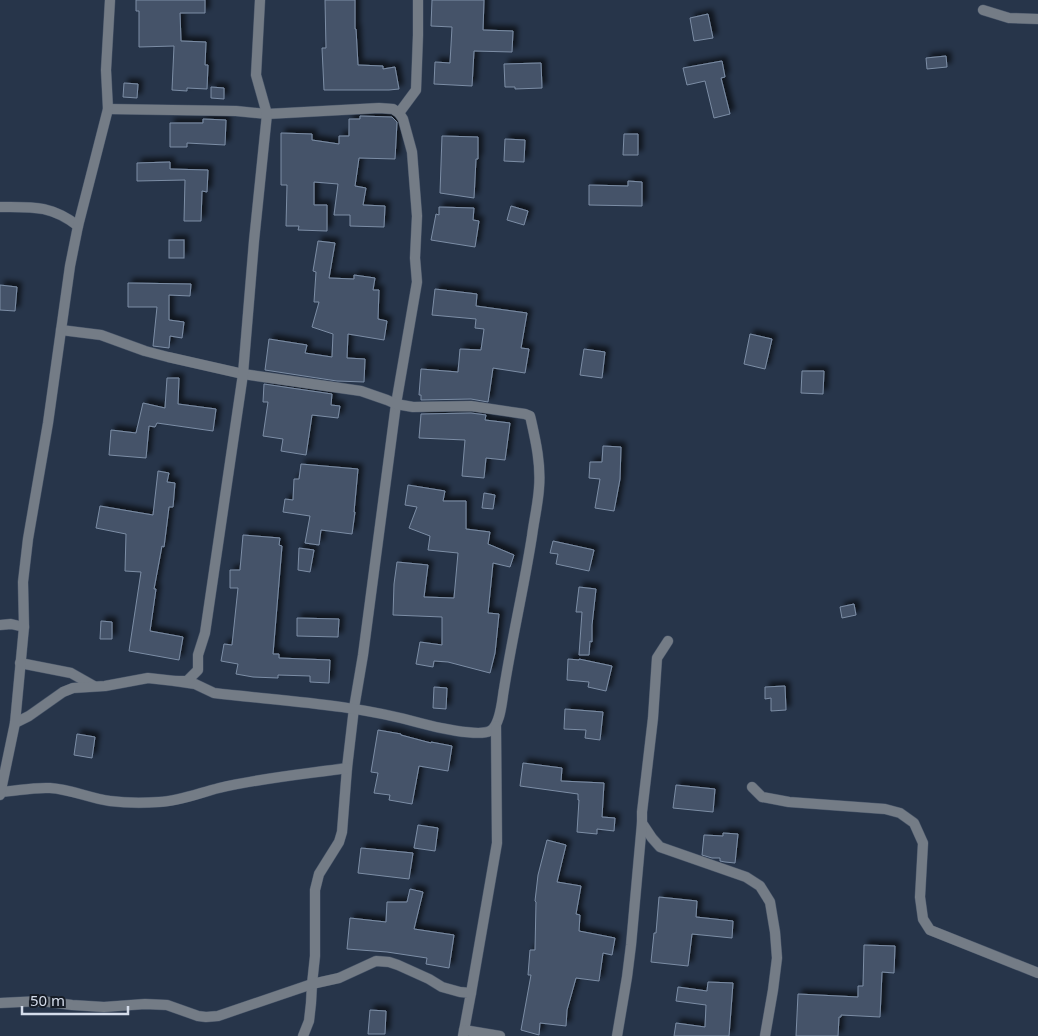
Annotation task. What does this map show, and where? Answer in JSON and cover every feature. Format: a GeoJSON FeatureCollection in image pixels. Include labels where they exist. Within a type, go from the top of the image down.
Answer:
{"type":"FeatureCollection","features":[{"type":"Feature","properties":{"kind":"street"},"geometry":{"type":"LineString","coordinates":[[110,0],[106,70],[108,109],[78,226],[70,266],[48,423],[28,539],[23,582],[24,626],[14,723],[0,794],[38,788],[51,788],[108,800],[160,802],[186,798],[219,788],[347,768]]}},
{"type":"Feature","properties":{"kind":"street"},"geometry":{"type":"LineString","coordinates":[[175,681],[187,681],[198,670],[198,655],[205,633],[243,374],[267,114],[256,74],[260,0]]}},
{"type":"Feature","properties":{"kind":"street"},"geometry":{"type":"LineString","coordinates":[[399,113],[416,90],[418,0]]}},
{"type":"Feature","properties":{"kind":"street"},"geometry":{"type":"LineString","coordinates":[[983,10],[1009,18],[1038,19]]}},
{"type":"Feature","properties":{"kind":"street"},"geometry":{"type":"LineString","coordinates":[[108,109],[236,111],[267,114],[379,108],[393,109],[403,119],[412,152],[417,216],[415,258],[418,282],[396,404],[363,655],[354,708],[342,832],[339,842],[319,874],[315,890],[311,1003],[309,1021],[303,1036]]}},
{"type":"Feature","properties":{"kind":"street"},"geometry":{"type":"LineString","coordinates":[[0,207],[31,207],[50,210],[66,217],[78,226]]}},
{"type":"Feature","properties":{"kind":"street"},"geometry":{"type":"LineString","coordinates":[[61,330],[101,335],[152,353],[243,374],[361,391],[396,404],[413,407],[471,406],[530,416],[540,470],[539,489],[500,714],[496,726],[497,843],[464,1033],[500,1036]]}},
{"type":"Feature","properties":{"kind":"street"},"geometry":{"type":"LineString","coordinates":[[0,625],[24,626]]}},
{"type":"Feature","properties":{"kind":"street"},"geometry":{"type":"LineString","coordinates":[[617,1036],[631,945],[657,658],[668,641]]}},
{"type":"Feature","properties":{"kind":"street"},"geometry":{"type":"LineString","coordinates":[[20,663],[71,673],[95,686]]}},
{"type":"Feature","properties":{"kind":"street"},"geometry":{"type":"LineString","coordinates":[[14,723],[29,716],[63,692],[73,688],[104,686],[148,678],[195,684],[214,693],[354,708],[449,730],[480,733],[490,731],[496,726]]}},
{"type":"Feature","properties":{"kind":"street"},"geometry":{"type":"LineString","coordinates":[[752,787],[762,797],[789,802],[885,809],[900,813],[914,823],[923,843],[920,897],[923,919],[930,930],[1038,973]]}},
{"type":"Feature","properties":{"kind":"street"},"geometry":{"type":"LineString","coordinates":[[642,823],[660,847],[746,877],[760,886],[770,902],[777,958],[765,1036]]}},
{"type":"Feature","properties":{"kind":"street"},"geometry":{"type":"LineString","coordinates":[[0,1003],[41,1001],[104,1007],[145,1004],[167,1006],[198,1016],[218,1016],[312,984],[339,978],[376,961],[398,965],[442,987],[471,993]]}},
{"type":"Feature","properties":{"kind":"building"},"geometry":{"type":"Polygon","coordinates":[[[136,0],[205,0],[205,13],[180,13],[181,41],[206,42],[205,65],[208,65],[207,89],[187,88],[187,91],[172,90],[174,46],[139,47],[139,11],[136,11],[136,0]]]}},
{"type":"Feature","properties":{"kind":"building"},"geometry":{"type":"Polygon","coordinates":[[[325,0],[355,0],[358,65],[383,66],[383,69],[395,67],[399,89],[324,90],[322,48],[326,48],[325,0]]]}},
{"type":"Feature","properties":{"kind":"building"},"geometry":{"type":"Polygon","coordinates":[[[432,0],[484,0],[483,30],[513,31],[512,52],[474,51],[472,86],[434,84],[435,62],[450,63],[452,27],[431,26],[432,0]]]}},
{"type":"Feature","properties":{"kind":"building"},"geometry":{"type":"Polygon","coordinates":[[[708,14],[713,38],[694,41],[690,18],[708,14]]]}},
{"type":"Feature","properties":{"kind":"building"},"geometry":{"type":"Polygon","coordinates":[[[946,56],[947,67],[927,69],[926,58],[946,56]]]}},
{"type":"Feature","properties":{"kind":"building"},"geometry":{"type":"Polygon","coordinates":[[[722,61],[725,77],[721,78],[730,114],[714,118],[705,81],[687,85],[683,68],[722,61]]]}},
{"type":"Feature","properties":{"kind":"building"},"geometry":{"type":"Polygon","coordinates":[[[541,63],[542,88],[515,89],[515,87],[505,87],[504,64],[541,63]]]}},
{"type":"Feature","properties":{"kind":"building"},"geometry":{"type":"Polygon","coordinates":[[[124,83],[138,84],[137,98],[123,97],[124,83]]]}},
{"type":"Feature","properties":{"kind":"building"},"geometry":{"type":"Polygon","coordinates":[[[211,87],[224,88],[224,99],[211,98],[211,87]]]}},
{"type":"Feature","properties":{"kind":"building"},"geometry":{"type":"Polygon","coordinates":[[[360,116],[392,117],[397,122],[395,159],[359,158],[355,186],[366,188],[363,205],[385,206],[384,227],[350,226],[350,215],[334,215],[338,184],[314,182],[314,205],[327,205],[327,231],[298,230],[299,226],[286,226],[287,185],[281,185],[281,133],[312,134],[312,140],[339,144],[339,136],[349,136],[349,119],[360,119],[360,116]]]}},
{"type":"Feature","properties":{"kind":"building"},"geometry":{"type":"Polygon","coordinates":[[[203,119],[226,120],[225,145],[187,143],[187,147],[170,147],[170,123],[203,123],[203,119]]]}},
{"type":"Feature","properties":{"kind":"building"},"geometry":{"type":"Polygon","coordinates":[[[624,134],[638,134],[638,155],[623,155],[624,134]]]}},
{"type":"Feature","properties":{"kind":"building"},"geometry":{"type":"Polygon","coordinates":[[[442,136],[478,137],[474,198],[440,193],[442,136]]]}},
{"type":"Feature","properties":{"kind":"building"},"geometry":{"type":"Polygon","coordinates":[[[505,139],[525,140],[524,162],[504,161],[505,139]]]}},
{"type":"Feature","properties":{"kind":"building"},"geometry":{"type":"Polygon","coordinates":[[[170,162],[170,169],[208,170],[207,192],[202,191],[201,221],[184,221],[185,180],[137,181],[137,163],[170,162]]]}},
{"type":"Feature","properties":{"kind":"building"},"geometry":{"type":"Polygon","coordinates":[[[628,181],[642,182],[642,206],[589,205],[589,185],[628,186],[628,181]]]}},
{"type":"Feature","properties":{"kind":"building"},"geometry":{"type":"Polygon","coordinates":[[[511,206],[528,211],[524,225],[507,220],[511,206]]]}},
{"type":"Feature","properties":{"kind":"building"},"geometry":{"type":"Polygon","coordinates":[[[439,207],[474,208],[473,220],[479,221],[475,247],[431,240],[436,214],[439,215],[439,207]]]}},
{"type":"Feature","properties":{"kind":"building"},"geometry":{"type":"Polygon","coordinates":[[[169,240],[184,240],[184,258],[169,258],[169,240]]]}},
{"type":"Feature","properties":{"kind":"building"},"geometry":{"type":"Polygon","coordinates":[[[318,241],[335,243],[329,278],[354,279],[354,275],[375,278],[373,290],[379,290],[378,319],[387,321],[384,340],[348,334],[347,358],[365,359],[364,382],[337,381],[265,370],[269,339],[307,345],[305,353],[332,357],[333,334],[312,327],[319,302],[314,302],[316,272],[313,271],[318,241]]]}},
{"type":"Feature","properties":{"kind":"building"},"geometry":{"type":"Polygon","coordinates":[[[128,283],[191,284],[190,296],[169,295],[169,320],[184,322],[182,338],[170,336],[169,348],[153,346],[157,307],[128,307],[128,283]]]}},
{"type":"Feature","properties":{"kind":"building"},"geometry":{"type":"Polygon","coordinates":[[[0,285],[17,287],[15,311],[0,310],[0,285]]]}},
{"type":"Feature","properties":{"kind":"building"},"geometry":{"type":"Polygon","coordinates":[[[435,289],[477,294],[476,306],[527,313],[521,348],[529,349],[525,373],[493,368],[488,402],[471,399],[421,400],[421,395],[419,395],[421,369],[458,372],[460,349],[481,350],[484,329],[475,328],[476,319],[432,315],[435,289]]]}},
{"type":"Feature","properties":{"kind":"building"},"geometry":{"type":"Polygon","coordinates":[[[750,334],[772,339],[765,369],[744,364],[750,334]]]}},
{"type":"Feature","properties":{"kind":"building"},"geometry":{"type":"Polygon","coordinates":[[[584,349],[605,352],[602,378],[580,375],[584,349]]]}},
{"type":"Feature","properties":{"kind":"building"},"geometry":{"type":"Polygon","coordinates":[[[802,371],[824,371],[823,394],[801,393],[802,371]]]}},
{"type":"Feature","properties":{"kind":"building"},"geometry":{"type":"Polygon","coordinates":[[[167,378],[179,378],[178,404],[216,409],[213,431],[157,423],[155,427],[149,426],[146,458],[109,455],[111,430],[136,433],[143,403],[165,408],[167,378]]]}},
{"type":"Feature","properties":{"kind":"building"},"geometry":{"type":"Polygon","coordinates":[[[264,384],[332,394],[331,405],[340,406],[338,418],[312,415],[306,455],[281,451],[283,439],[263,436],[268,402],[263,402],[264,384]]]}},
{"type":"Feature","properties":{"kind":"building"},"geometry":{"type":"Polygon","coordinates":[[[471,413],[486,415],[485,420],[510,423],[505,460],[486,458],[484,478],[462,476],[465,440],[419,438],[421,414],[471,413]]]}},
{"type":"Feature","properties":{"kind":"building"},"geometry":{"type":"Polygon","coordinates":[[[603,446],[621,447],[620,479],[614,511],[595,508],[600,479],[589,478],[590,462],[602,462],[603,446]]]}},
{"type":"Feature","properties":{"kind":"building"},"geometry":{"type":"Polygon","coordinates":[[[301,464],[358,469],[352,534],[321,530],[319,545],[305,543],[310,516],[283,512],[285,499],[293,500],[294,479],[299,479],[301,464]]]}},
{"type":"Feature","properties":{"kind":"building"},"geometry":{"type":"Polygon","coordinates":[[[158,471],[169,473],[167,482],[175,483],[173,507],[169,507],[164,547],[162,546],[154,589],[156,589],[150,631],[183,637],[179,660],[129,651],[141,572],[125,571],[126,534],[96,528],[100,506],[153,515],[158,471]]]}},
{"type":"Feature","properties":{"kind":"building"},"geometry":{"type":"Polygon","coordinates":[[[408,485],[445,491],[443,501],[466,501],[466,529],[490,532],[488,544],[514,555],[510,567],[493,563],[488,613],[499,614],[495,653],[490,673],[448,662],[434,661],[433,667],[416,664],[420,642],[442,645],[442,617],[393,615],[397,562],[428,565],[424,597],[454,598],[458,553],[428,550],[430,536],[409,528],[417,507],[405,505],[408,485]]]}},
{"type":"Feature","properties":{"kind":"building"},"geometry":{"type":"Polygon","coordinates":[[[484,493],[495,495],[493,509],[482,508],[484,493]]]}},
{"type":"Feature","properties":{"kind":"building"},"geometry":{"type":"Polygon","coordinates":[[[243,535],[280,538],[279,545],[282,546],[273,654],[279,654],[279,658],[330,660],[329,683],[310,682],[310,676],[278,675],[278,678],[236,674],[238,664],[221,661],[224,644],[232,645],[238,588],[230,588],[230,570],[240,570],[243,535]]]}},
{"type":"Feature","properties":{"kind":"building"},"geometry":{"type":"Polygon","coordinates":[[[553,541],[594,550],[589,571],[556,564],[558,554],[550,553],[553,541]]]}},
{"type":"Feature","properties":{"kind":"building"},"geometry":{"type":"Polygon","coordinates":[[[299,548],[314,550],[310,572],[298,570],[299,548]]]}},
{"type":"Feature","properties":{"kind":"building"},"geometry":{"type":"Polygon","coordinates":[[[579,587],[596,589],[592,642],[590,641],[589,655],[579,655],[582,612],[576,612],[579,587]]]}},
{"type":"Feature","properties":{"kind":"building"},"geometry":{"type":"Polygon","coordinates":[[[854,604],[856,615],[842,618],[840,607],[854,604]]]}},
{"type":"Feature","properties":{"kind":"building"},"geometry":{"type":"Polygon","coordinates":[[[297,618],[339,619],[338,637],[297,636],[297,618]]]}},
{"type":"Feature","properties":{"kind":"building"},"geometry":{"type":"Polygon","coordinates":[[[101,621],[112,622],[112,639],[100,639],[101,621]]]}},
{"type":"Feature","properties":{"kind":"building"},"geometry":{"type":"Polygon","coordinates":[[[568,659],[579,659],[612,666],[606,691],[588,687],[589,682],[567,680],[568,659]]]}},
{"type":"Feature","properties":{"kind":"building"},"geometry":{"type":"Polygon","coordinates":[[[785,686],[786,710],[771,711],[771,698],[765,699],[765,687],[785,686]]]}},
{"type":"Feature","properties":{"kind":"building"},"geometry":{"type":"Polygon","coordinates":[[[434,687],[447,688],[446,709],[433,708],[434,687]]]}},
{"type":"Feature","properties":{"kind":"building"},"geometry":{"type":"Polygon","coordinates":[[[565,709],[603,712],[600,740],[585,738],[586,730],[564,729],[565,709]]]}},
{"type":"Feature","properties":{"kind":"building"},"geometry":{"type":"Polygon","coordinates":[[[378,730],[401,734],[431,743],[452,746],[448,771],[419,766],[412,804],[389,800],[390,795],[374,793],[378,773],[371,772],[378,730]]]}},
{"type":"Feature","properties":{"kind":"building"},"geometry":{"type":"Polygon","coordinates":[[[77,734],[95,737],[92,758],[74,755],[77,734]]]}},
{"type":"Feature","properties":{"kind":"building"},"geometry":{"type":"Polygon","coordinates":[[[523,763],[562,768],[561,781],[604,783],[602,817],[615,818],[614,831],[597,829],[597,834],[577,832],[578,794],[520,786],[523,763]]]}},
{"type":"Feature","properties":{"kind":"building"},"geometry":{"type":"Polygon","coordinates":[[[676,785],[715,789],[713,812],[673,808],[676,785]]]}},
{"type":"Feature","properties":{"kind":"building"},"geometry":{"type":"Polygon","coordinates":[[[418,825],[438,828],[435,851],[414,848],[418,825]]]}},
{"type":"Feature","properties":{"kind":"building"},"geometry":{"type":"Polygon","coordinates":[[[723,833],[738,834],[735,863],[720,861],[720,858],[702,855],[704,835],[723,836],[723,833]]]}},
{"type":"Feature","properties":{"kind":"building"},"geometry":{"type":"Polygon","coordinates":[[[547,840],[566,845],[557,882],[581,886],[576,914],[580,915],[579,931],[615,938],[612,955],[603,953],[599,981],[576,978],[567,1010],[566,1026],[540,1023],[539,1035],[521,1030],[531,975],[528,975],[530,950],[535,950],[535,901],[538,875],[547,840]]]}},
{"type":"Feature","properties":{"kind":"building"},"geometry":{"type":"Polygon","coordinates":[[[361,848],[413,853],[409,879],[358,873],[361,848]]]}},
{"type":"Feature","properties":{"kind":"building"},"geometry":{"type":"Polygon","coordinates":[[[410,889],[423,892],[414,929],[454,935],[449,968],[426,964],[427,958],[347,949],[350,918],[386,922],[387,902],[407,902],[410,889]]]}},
{"type":"Feature","properties":{"kind":"building"},"geometry":{"type":"Polygon","coordinates":[[[659,897],[697,901],[696,917],[733,921],[732,938],[692,934],[688,966],[651,962],[659,897]]]}},
{"type":"Feature","properties":{"kind":"building"},"geometry":{"type":"Polygon","coordinates":[[[864,945],[895,946],[894,973],[882,972],[880,1017],[841,1015],[839,1017],[838,1036],[796,1036],[798,994],[858,997],[858,986],[863,986],[864,945]]]}},
{"type":"Feature","properties":{"kind":"building"},"geometry":{"type":"Polygon","coordinates":[[[708,982],[733,983],[729,1036],[674,1036],[676,1023],[705,1027],[706,1005],[676,1001],[678,987],[707,991],[708,982]]]}},
{"type":"Feature","properties":{"kind":"building"},"geometry":{"type":"Polygon","coordinates":[[[370,1010],[386,1011],[385,1034],[368,1034],[370,1010]]]}}]}
